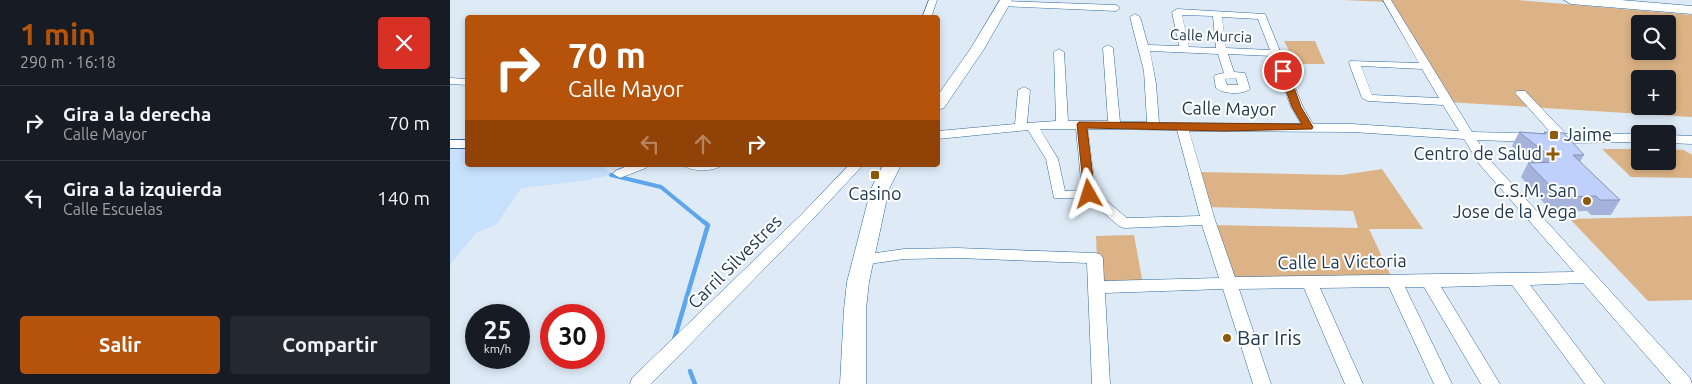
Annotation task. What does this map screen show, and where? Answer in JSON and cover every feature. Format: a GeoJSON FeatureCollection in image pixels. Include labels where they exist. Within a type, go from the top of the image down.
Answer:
{"type":"FeatureCollection","features":[{"type":"Feature","properties":{"kind":"main road"},"geometry":{"type":"LineString","coordinates":[[1571,0],[1692,10]]}},
{"type":"Feature","properties":{"kind":"main road"},"geometry":{"type":"LineString","coordinates":[[1618,0],[1692,6]]}},
{"type":"Feature","properties":{"kind":"main road"},"geometry":{"type":"LineString","coordinates":[[940,102],[977,49],[1005,2]]}},
{"type":"Feature","properties":{"kind":"main road"},"geometry":{"type":"LineString","coordinates":[[853,384],[855,309],[862,260],[880,189],[891,167]]}},
{"type":"Feature","properties":{"kind":"street"},"geometry":{"type":"LineString","coordinates":[[927,15],[933,0]]}},
{"type":"Feature","properties":{"kind":"street"},"geometry":{"type":"LineString","coordinates":[[1387,0],[1447,102],[1486,162],[1684,384]]}},
{"type":"Feature","properties":{"kind":"street"},"geometry":{"type":"LineString","coordinates":[[1005,2],[1062,3],[1116,8]]}},
{"type":"Feature","properties":{"kind":"street"},"geometry":{"type":"LineString","coordinates":[[1185,50],[1177,12],[1262,16],[1297,107],[1308,127]]}},
{"type":"Feature","properties":{"kind":"street"},"geometry":{"type":"LineString","coordinates":[[1217,14],[1222,52],[1230,75]]}},
{"type":"Feature","properties":{"kind":"street"},"geometry":{"type":"LineString","coordinates":[[1136,17],[1145,48],[1153,88],[1153,126]]}},
{"type":"Feature","properties":{"kind":"street"},"geometry":{"type":"LineString","coordinates":[[1108,48],[1114,125]]}},
{"type":"Feature","properties":{"kind":"street","name":"Calle Murcia"},"geometry":{"type":"LineString","coordinates":[[1145,48],[1276,53]]}},
{"type":"Feature","properties":{"kind":"street"},"geometry":{"type":"LineString","coordinates":[[1059,52],[1062,124]]}},
{"type":"Feature","properties":{"kind":"street"},"geometry":{"type":"LineString","coordinates":[[1427,66],[1354,63],[1368,98],[1447,102]]}},
{"type":"Feature","properties":{"kind":"street"},"geometry":{"type":"LineString","coordinates":[[450,81],[465,82]]}},
{"type":"Feature","properties":{"kind":"street"},"geometry":{"type":"LineString","coordinates":[[1024,90],[1027,126],[1052,159],[1059,195],[1089,194],[1124,223],[1208,220]]}},
{"type":"Feature","properties":{"kind":"street"},"geometry":{"type":"LineString","coordinates":[[1521,93],[1564,138]]}},
{"type":"Feature","properties":{"kind":"street"},"geometry":{"type":"LineString","coordinates":[[1082,124],[1089,194]]}},
{"type":"Feature","properties":{"kind":"street","name":"Calle Mayor"},"geometry":{"type":"LineString","coordinates":[[940,135],[1027,126],[1082,124],[1182,127],[1363,128],[1468,136],[1631,138]]}},
{"type":"Feature","properties":{"kind":"street"},"geometry":{"type":"LineString","coordinates":[[1182,127],[1208,220],[1262,384]]}},
{"type":"Feature","properties":{"kind":"street"},"geometry":{"type":"LineString","coordinates":[[1676,139],[1691,140]]}},
{"type":"Feature","properties":{"kind":"street"},"geometry":{"type":"LineString","coordinates":[[450,144],[465,144]]}},
{"type":"Feature","properties":{"kind":"street"},"geometry":{"type":"LineString","coordinates":[[620,174],[636,167]]}},
{"type":"Feature","properties":{"kind":"street","name":"Carril Silvestres"},"geometry":{"type":"LineString","coordinates":[[639,384],[793,231],[854,167]]}},
{"type":"Feature","properties":{"kind":"street"},"geometry":{"type":"LineString","coordinates":[[862,260],[904,254],[1094,258],[1101,384]]}},
{"type":"Feature","properties":{"kind":"street","name":"Calle La Victoria"},"geometry":{"type":"LineString","coordinates":[[1096,287],[1228,283],[1517,280],[1589,277]]}},
{"type":"Feature","properties":{"kind":"street"},"geometry":{"type":"LineString","coordinates":[[1517,280],[1596,384]]}},
{"type":"Feature","properties":{"kind":"street"},"geometry":{"type":"LineString","coordinates":[[1394,281],[1443,384]]}},
{"type":"Feature","properties":{"kind":"street"},"geometry":{"type":"LineString","coordinates":[[1429,281],[1491,384]]}},
{"type":"Feature","properties":{"kind":"street"},"geometry":{"type":"LineString","coordinates":[[1309,282],[1354,384]]}},
{"type":"Feature","properties":{"kind":"shaded area"},"geometry":{"type":"Polygon","coordinates":[[[1343,0],[1518,0],[1692,15],[1692,117],[1659,115],[1676,115],[1676,70],[1631,70],[1631,113],[1447,102],[1388,2],[1343,0]]]}},
{"type":"Feature","properties":{"kind":"shaded area"},"geometry":{"type":"Polygon","coordinates":[[[1284,41],[1315,41],[1325,64],[1296,64],[1284,41]]]}},
{"type":"Feature","properties":{"kind":"shaded area"},"geometry":{"type":"Polygon","coordinates":[[[450,144],[465,144],[465,167],[605,167],[611,175],[582,181],[521,188],[496,225],[476,233],[450,265],[450,144]]]}},
{"type":"Feature","properties":{"kind":"shaded area"},"geometry":{"type":"Polygon","coordinates":[[[1602,149],[1631,149],[1631,170],[1676,170],[1676,150],[1684,150],[1692,155],[1692,178],[1631,177],[1602,149]]]}},
{"type":"Feature","properties":{"kind":"shaded area"},"geometry":{"type":"Polygon","coordinates":[[[1382,169],[1423,229],[1369,229],[1393,280],[1229,281],[1212,225],[1358,228],[1353,211],[1209,207],[1198,172],[1342,175],[1382,169]]]}},
{"type":"Feature","properties":{"kind":"shaded area"},"geometry":{"type":"Polygon","coordinates":[[[1692,216],[1692,300],[1648,301],[1570,219],[1692,216]]]}},
{"type":"Feature","properties":{"kind":"shaded area"},"geometry":{"type":"Polygon","coordinates":[[[1134,235],[1143,284],[1098,285],[1096,236],[1134,235]]]}},
{"type":"Feature","properties":{"kind":"building"},"geometry":{"type":"Polygon","coordinates":[[[1519,132],[1564,133],[1584,155],[1573,155],[1620,200],[1600,200],[1596,196],[1561,197],[1528,163],[1557,162],[1519,132]]]}},
{"type":"Feature","properties":{"kind":"waterway"},"geometry":{"type":"LineString","coordinates":[[611,175],[661,187],[705,223]]}},
{"type":"Feature","properties":{"kind":"waterway"},"geometry":{"type":"LineString","coordinates":[[674,340],[708,225],[704,222]]}},
{"type":"Feature","properties":{"kind":"waterway"},"geometry":{"type":"LineString","coordinates":[[690,371],[695,384]]}},
{"type":"Feature","properties":{"kind":"place","name":"Jaime"},"geometry":{"type":"Point","coordinates":[1554,135]}},
{"type":"Feature","properties":{"kind":"place","name":"Centro de Salud"},"geometry":{"type":"Point","coordinates":[1553,154]}},
{"type":"Feature","properties":{"kind":"place","name":"Casino"},"geometry":{"type":"Point","coordinates":[875,175]}},
{"type":"Feature","properties":{"kind":"place","name":"C.S.M. San Jose de la Vega"},"geometry":{"type":"Point","coordinates":[1587,201]}},
{"type":"Feature","properties":{"kind":"place","name":"Bar Iris"},"geometry":{"type":"Point","coordinates":[1227,338]}},
{"type":"Feature","properties":{"kind":"route"},"geometry":{"type":"LineString","coordinates":[[1089,194],[1082,124],[1224,128],[1308,127],[1297,107],[1283,71]]}}]}
